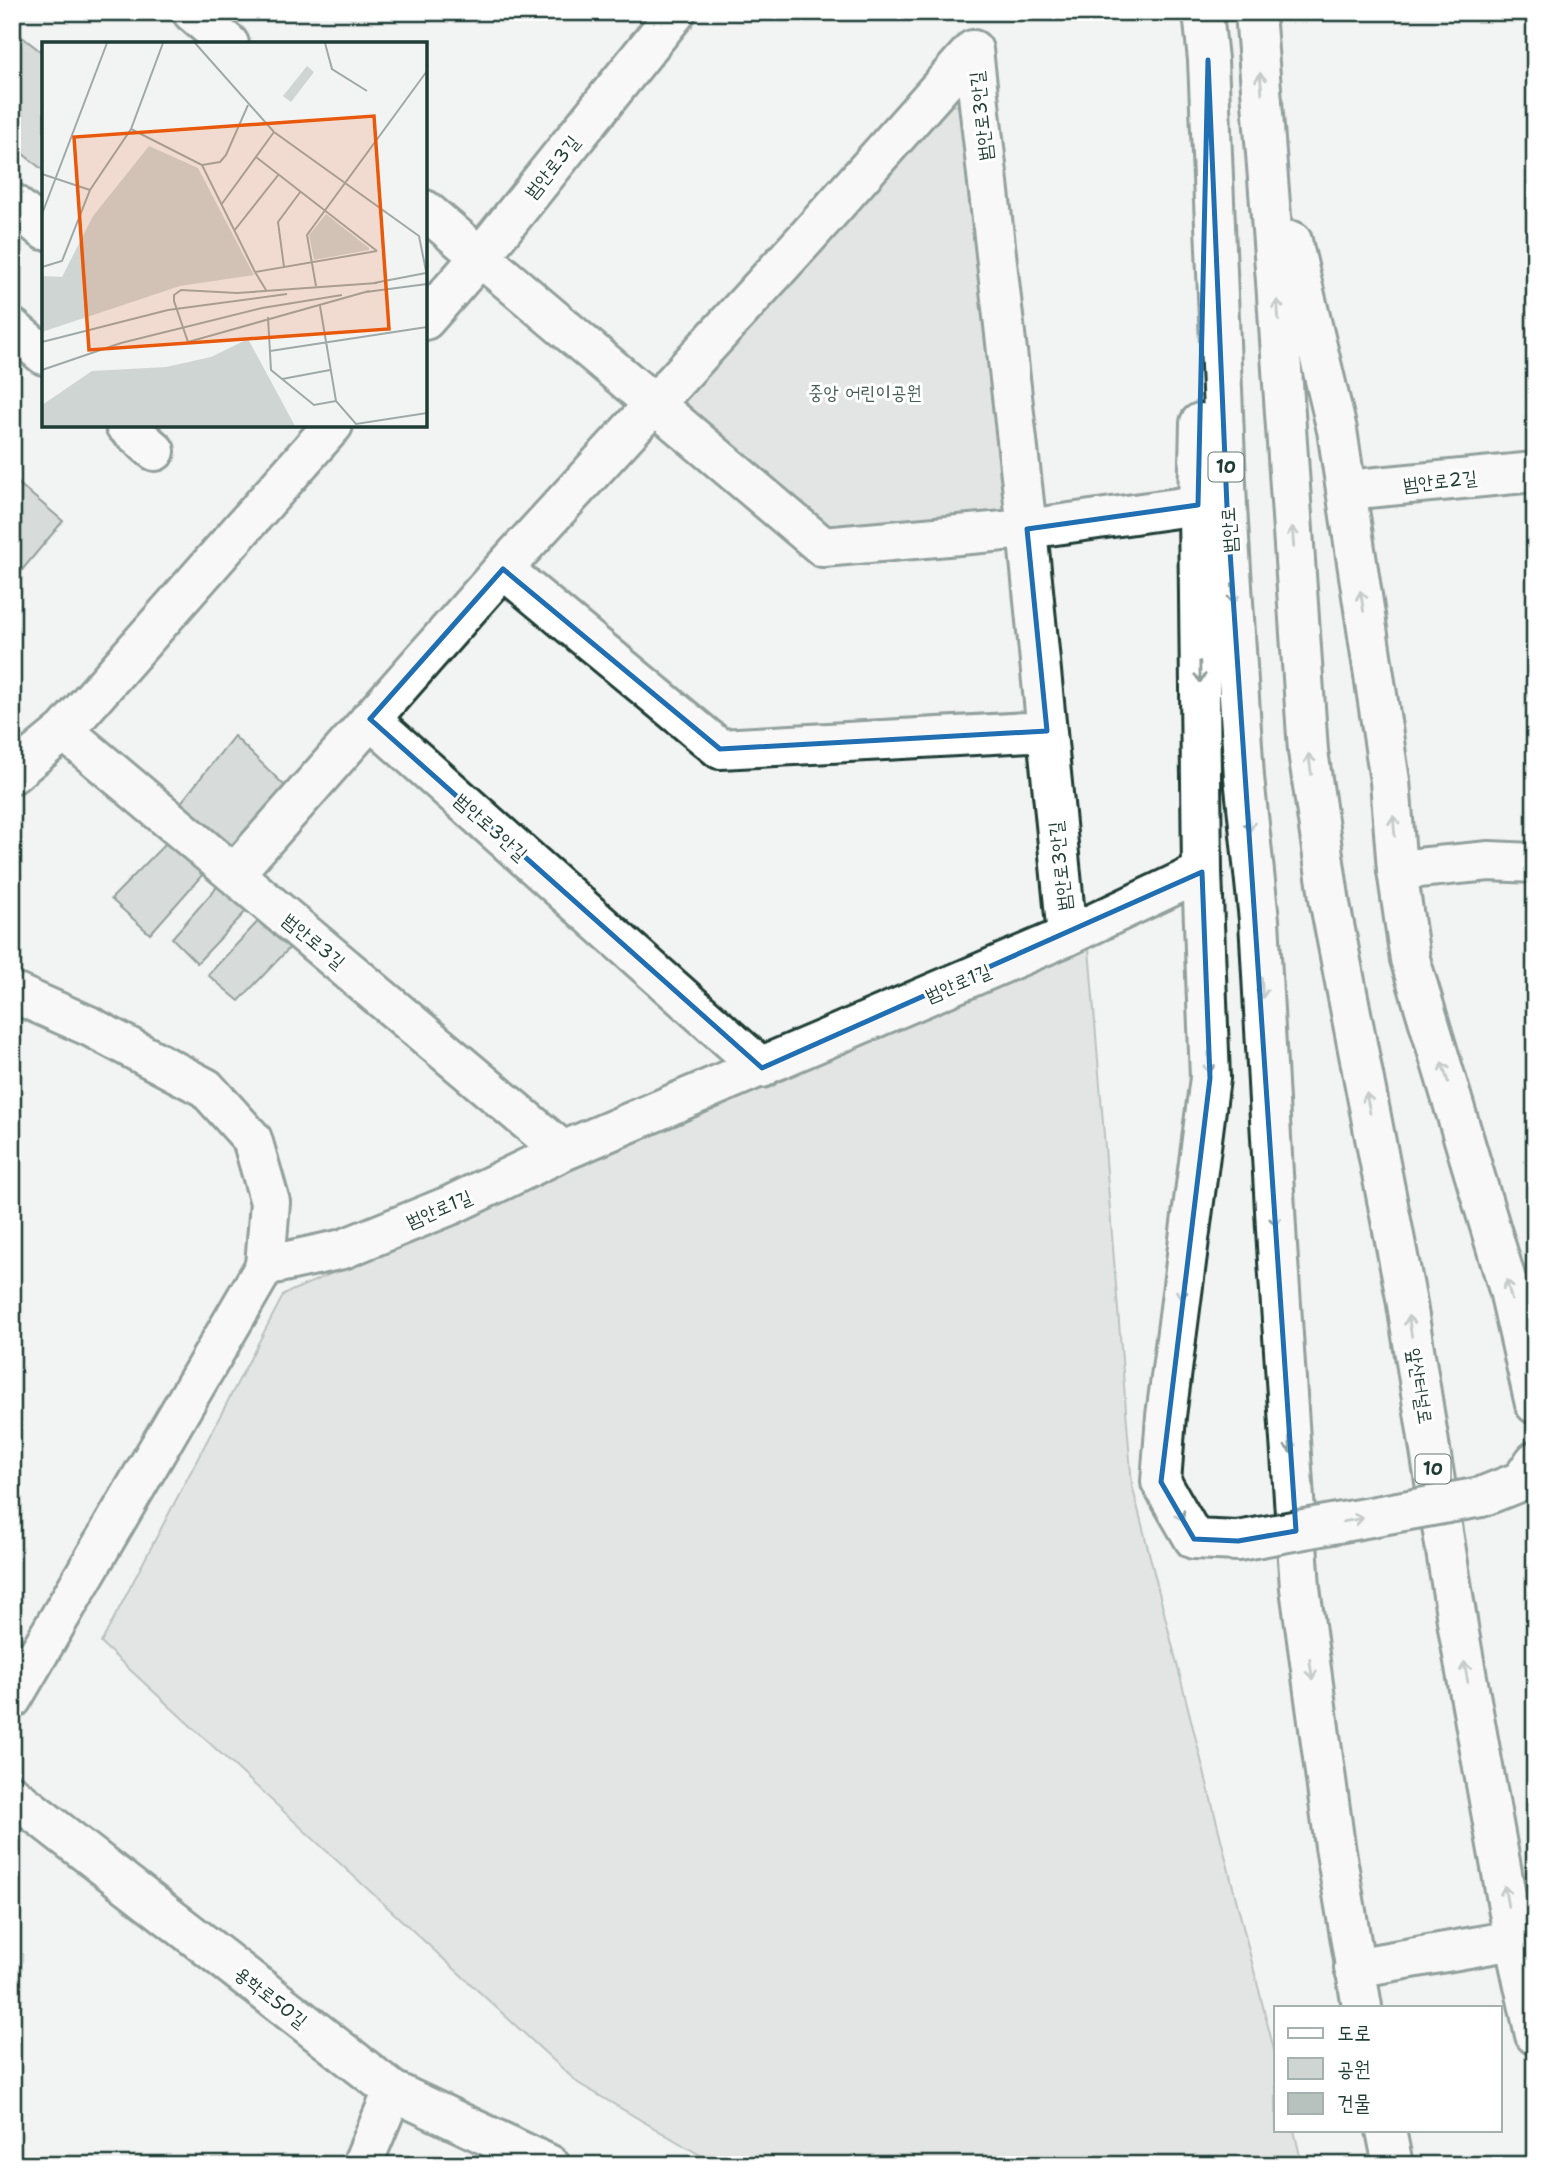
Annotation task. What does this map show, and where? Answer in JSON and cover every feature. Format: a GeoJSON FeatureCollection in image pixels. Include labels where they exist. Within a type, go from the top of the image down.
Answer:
{"type":"FeatureCollection","features":[{"type":"Feature","properties":{"kind":"main road"},"geometry":{"type":"LineString","coordinates":[[192,12],[227,42]]}},
{"type":"Feature","properties":{"kind":"main road","name":"범안로3길"},"geometry":{"type":"LineString","coordinates":[[427,318],[480,257],[676,12]]}},
{"type":"Feature","properties":{"kind":"main road","name":"범안로"},"geometry":{"type":"LineString","coordinates":[[1203,12],[1208,60],[1228,521],[1244,777],[1259,920],[1276,1233],[1300,1588],[1354,1968]]}},
{"type":"Feature","properties":{"kind":"main road","name":"10"},"geometry":{"type":"LineString","coordinates":[[1255,12],[1265,125]]}},
{"type":"Feature","properties":{"kind":"main road","name":"범안로3안길"},"geometry":{"type":"LineString","coordinates":[[762,1068],[370,719],[974,50],[1027,529],[1067,936],[1202,872]]}},
{"type":"Feature","properties":{"kind":"main road"},"geometry":{"type":"LineString","coordinates":[[1208,60],[1198,505],[1202,872],[1210,1078],[1166,1416],[1161,1482],[1194,1539],[1238,1541],[1481,1497],[1521,1480],[1535,1461]]}},
{"type":"Feature","properties":{"kind":"main road"},"geometry":{"type":"LineString","coordinates":[[1265,125],[1337,430],[1390,781],[1397,870],[1410,959],[1509,1290],[1535,1404]]}},
{"type":"Feature","properties":{"kind":"main road","name":"앞산터널로"},"geometry":{"type":"LineString","coordinates":[[1265,125],[1308,751],[1330,904],[1406,1298],[1459,1633],[1514,1940],[1535,2035]]}},
{"type":"Feature","properties":{"kind":"main road"},"geometry":{"type":"LineString","coordinates":[[12,203],[42,228]]}},
{"type":"Feature","properties":{"kind":"main road"},"geometry":{"type":"LineString","coordinates":[[427,212],[823,547],[1027,529],[1198,505]]}},
{"type":"Feature","properties":{"kind":"main road"},"geometry":{"type":"LineString","coordinates":[[12,328],[42,353]]}},
{"type":"Feature","properties":{"kind":"main road"},"geometry":{"type":"LineString","coordinates":[[127,427],[155,451]]}},
{"type":"Feature","properties":{"kind":"main road"},"geometry":{"type":"LineString","coordinates":[[12,775],[64,731],[331,427]]}},
{"type":"Feature","properties":{"kind":"main road","name":"범안로2길"},"geometry":{"type":"LineString","coordinates":[[1346,491],[1535,472]]}},
{"type":"Feature","properties":{"kind":"main road"},"geometry":{"type":"LineString","coordinates":[[503,569],[720,749],[1047,731]]}},
{"type":"Feature","properties":{"kind":"main road"},"geometry":{"type":"LineString","coordinates":[[234,874],[370,719]]}},
{"type":"Feature","properties":{"kind":"main road","name":"범안로3길"},"geometry":{"type":"LineString","coordinates":[[64,731],[563,1151]]}},
{"type":"Feature","properties":{"kind":"main road"},"geometry":{"type":"LineString","coordinates":[[1397,870],[1489,861],[1535,863]]}},
{"type":"Feature","properties":{"kind":"main road","name":"범안로1길"},"geometry":{"type":"LineString","coordinates":[[265,1266],[343,1249],[451,1205],[563,1151],[1067,936]]}},
{"type":"Feature","properties":{"kind":"main road"},"geometry":{"type":"LineString","coordinates":[[12,992],[89,1026],[206,1088],[253,1139],[270,1202],[265,1266],[12,1699]]}},
{"type":"Feature","properties":{"kind":"main road","name":"용학로50길"},"geometry":{"type":"LineString","coordinates":[[12,1795],[393,2091],[550,2165]]}},
{"type":"Feature","properties":{"kind":"main road"},"geometry":{"type":"LineString","coordinates":[[1354,1968],[1514,1940]]}},
{"type":"Feature","properties":{"kind":"main road","name":"10"},"geometry":{"type":"LineString","coordinates":[[1354,1968],[1362,2006]]}},
{"type":"Feature","properties":{"kind":"main road"},"geometry":{"type":"LineString","coordinates":[[362,2165],[393,2091]]}},
{"type":"Feature","properties":{"kind":"main road"},"geometry":{"type":"LineString","coordinates":[[1386,2132],[1393,2165]]}},
{"type":"Feature","properties":{"kind":"highlighted area"},"geometry":{"type":"Polygon","coordinates":[[[1208,60],[1227,507],[1296,1531],[1238,1541],[1194,1539],[1161,1482],[1210,1078],[1202,872],[762,1068],[370,719],[503,569],[720,749],[1047,731],[1027,529],[1198,505],[1208,60]]]}},
{"type":"Feature","properties":{"kind":"green space","name":"중앙 어린이공원"},"geometry":{"type":"Polygon","coordinates":[[[952,105],[963,106],[1009,506],[996,517],[826,531],[685,408],[682,398],[952,105]]]}},
{"type":"Feature","properties":{"kind":"green space"},"geometry":{"type":"Polygon","coordinates":[[[1089,948],[1132,1485],[1274,2050],[1274,2132],[1294,2132],[1302,2165],[717,2165],[578,2083],[101,1643],[284,1294],[1089,948]]]}},
{"type":"Feature","properties":{"kind":"building"},"geometry":{"type":"Polygon","coordinates":[[[12,29],[42,52],[42,169],[12,145],[12,29]]]}},
{"type":"Feature","properties":{"kind":"building"},"geometry":{"type":"Polygon","coordinates":[[[12,478],[63,521],[12,582],[12,478]]]}},
{"type":"Feature","properties":{"kind":"building"},"geometry":{"type":"Polygon","coordinates":[[[234,736],[292,793],[234,857],[180,804],[234,736]]]}},
{"type":"Feature","properties":{"kind":"building"},"geometry":{"type":"Polygon","coordinates":[[[169,840],[203,874],[150,934],[111,899],[169,840]]]}},
{"type":"Feature","properties":{"kind":"building"},"geometry":{"type":"Polygon","coordinates":[[[223,880],[251,906],[197,963],[172,938],[223,880]]]}},
{"type":"Feature","properties":{"kind":"building"},"geometry":{"type":"Polygon","coordinates":[[[265,914],[295,942],[239,1001],[208,975],[265,914]]]}}]}
